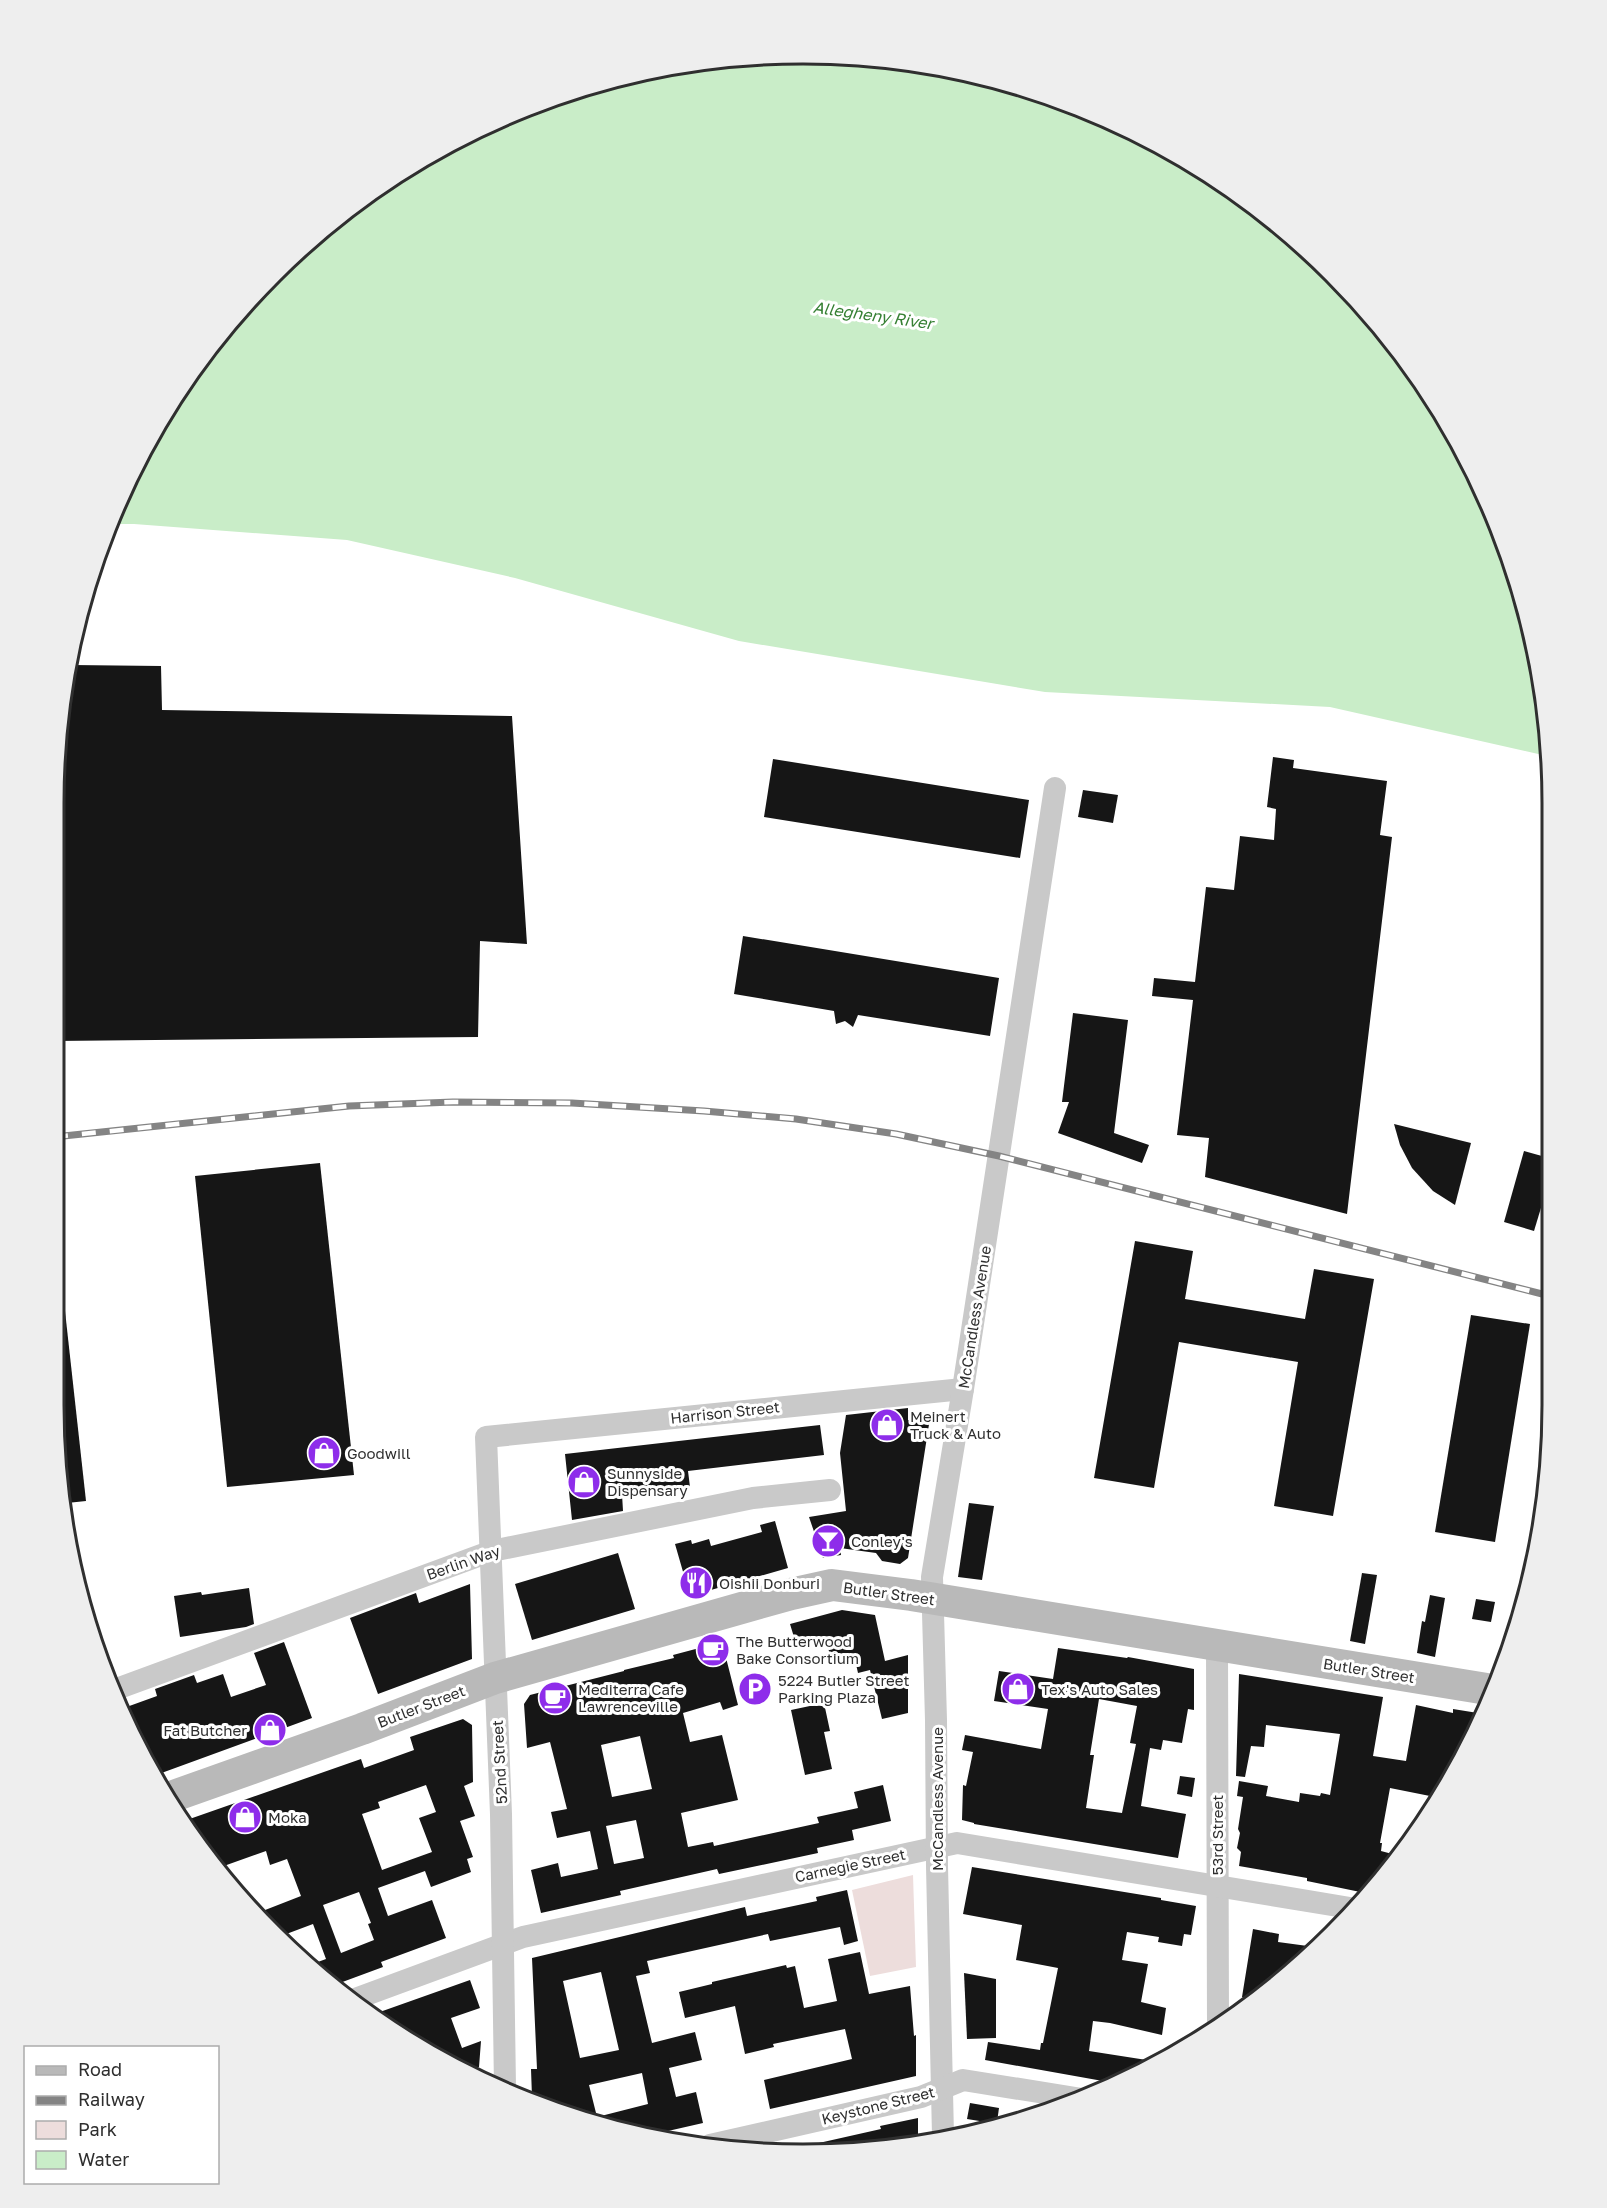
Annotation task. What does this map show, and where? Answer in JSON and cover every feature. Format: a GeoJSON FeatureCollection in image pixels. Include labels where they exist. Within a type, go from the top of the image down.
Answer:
{"type":"FeatureCollection","features":[{"type":"Feature","properties":{"kind":"main road","name":"Butler Street"},"geometry":{"type":"LineString","coordinates":[[177,1795],[362,1729],[495,1678],[791,1594],[832,1585],[932,1598],[1485,1689]]}},
{"type":"Feature","properties":{"kind":"street","name":"McCandless Avenue"},"geometry":{"type":"LineString","coordinates":[[943,2130],[932,1577],[1055,788]]}},
{"type":"Feature","properties":{"kind":"street","name":"Harrison Street"},"geometry":{"type":"LineString","coordinates":[[486,1437],[963,1389]]}},
{"type":"Feature","properties":{"kind":"street","name":"52nd Street"},"geometry":{"type":"LineString","coordinates":[[486,1437],[501,1814],[505,2080]]}},
{"type":"Feature","properties":{"kind":"street","name":"Berlin Way"},"geometry":{"type":"LineString","coordinates":[[121,1687],[492,1551],[753,1498],[830,1490]]}},
{"type":"Feature","properties":{"kind":"street","name":"53rd Street"},"geometry":{"type":"LineString","coordinates":[[1217,1646],[1218,2016]]}},
{"type":"Feature","properties":{"kind":"street","name":"Carnegie Street"},"geometry":{"type":"LineString","coordinates":[[362,1997],[523,1937],[957,1843],[1345,1907]]}},
{"type":"Feature","properties":{"kind":"street","name":"Keystone Street"},"geometry":{"type":"LineString","coordinates":[[733,2140],[921,2097],[963,2080],[1062,2096]]}},
{"type":"Feature","properties":{"kind":"green space"},"geometry":{"type":"Polygon","coordinates":[[[913,1875],[916,1967],[870,1976],[852,1890],[913,1875]]]}},
{"type":"Feature","properties":{"kind":"water","name":"Allegheny River"},"geometry":{"type":"Polygon","coordinates":[[[804,64],[900,71],[995,90],[1041,104],[1130,141],[1214,189],[1253,217],[1291,248],[1359,316],[1418,393],[1466,477],[1486,521],[1517,612],[1528,659],[1541,755],[1330,707],[1045,692],[739,641],[515,578],[347,540],[120,524],[164,434],[189,393],[248,316],[316,248],[393,189],[434,164],[521,121],[566,104],[659,79],[755,66],[804,64]]]}},
{"type":"Feature","properties":{"kind":"building"},"geometry":{"type":"Polygon","coordinates":[[[78,665],[161,666],[162,710],[512,716],[527,944],[480,941],[478,1037],[64,1041],[64,804],[66,755],[78,665]]]}},
{"type":"Feature","properties":{"kind":"building"},"geometry":{"type":"Polygon","coordinates":[[[1273,757],[1294,760],[1293,768],[1387,781],[1380,835],[1392,837],[1347,1214],[1205,1177],[1209,1138],[1177,1135],[1193,1000],[1152,996],[1154,978],[1195,982],[1206,887],[1234,890],[1240,836],[1274,840],[1276,809],[1267,807],[1273,757]]]}},
{"type":"Feature","properties":{"kind":"building"},"geometry":{"type":"Polygon","coordinates":[[[773,759],[1029,800],[1020,858],[764,817],[773,759]]]}},
{"type":"Feature","properties":{"kind":"building"},"geometry":{"type":"Polygon","coordinates":[[[1083,790],[1118,795],[1113,823],[1078,817],[1083,790]]]}},
{"type":"Feature","properties":{"kind":"building"},"geometry":{"type":"Polygon","coordinates":[[[743,936],[999,978],[990,1036],[858,1015],[853,1027],[845,1021],[836,1024],[834,1011],[734,994],[743,936]]]}},
{"type":"Feature","properties":{"kind":"building"},"geometry":{"type":"Polygon","coordinates":[[[1073,1013],[1128,1020],[1114,1133],[1149,1145],[1142,1163],[1058,1133],[1069,1102],[1062,1102],[1073,1013]]]}},
{"type":"Feature","properties":{"kind":"building"},"geometry":{"type":"Polygon","coordinates":[[[1394,1124],[1471,1143],[1455,1205],[1433,1191],[1412,1168],[1400,1145],[1394,1124]]]}},
{"type":"Feature","properties":{"kind":"building"},"geometry":{"type":"Polygon","coordinates":[[[1524,1151],[1542,1156],[1542,1204],[1534,1231],[1504,1222],[1524,1151]]]}},
{"type":"Feature","properties":{"kind":"building"},"geometry":{"type":"Polygon","coordinates":[[[320,1163],[354,1475],[227,1487],[195,1176],[320,1163]]]}},
{"type":"Feature","properties":{"kind":"building"},"geometry":{"type":"Polygon","coordinates":[[[1135,1241],[1193,1251],[1185,1299],[1305,1319],[1314,1269],[1374,1279],[1333,1516],[1274,1506],[1298,1362],[1179,1342],[1154,1488],[1094,1478],[1135,1241]]]}},
{"type":"Feature","properties":{"kind":"building"},"geometry":{"type":"Polygon","coordinates":[[[64,1302],[86,1501],[71,1501],[64,1404],[64,1302]]]}},
{"type":"Feature","properties":{"kind":"building"},"geometry":{"type":"Polygon","coordinates":[[[1471,1315],[1530,1324],[1495,1542],[1435,1532],[1471,1315]]]}},
{"type":"Feature","properties":{"kind":"building"},"geometry":{"type":"Polygon","coordinates":[[[908,1408],[908,1420],[930,1418],[908,1558],[900,1564],[882,1561],[876,1553],[840,1548],[841,1555],[823,1558],[809,1517],[846,1511],[840,1453],[846,1415],[908,1408]]]}},
{"type":"Feature","properties":{"kind":"building"},"geometry":{"type":"Polygon","coordinates":[[[820,1425],[824,1455],[688,1471],[690,1487],[622,1494],[623,1511],[572,1520],[565,1454],[820,1425]]]}},
{"type":"Feature","properties":{"kind":"building"},"geometry":{"type":"Polygon","coordinates":[[[969,1503],[994,1506],[982,1580],[958,1577],[969,1503]]]}},
{"type":"Feature","properties":{"kind":"building"},"geometry":{"type":"Polygon","coordinates":[[[775,1521],[788,1568],[690,1596],[675,1544],[691,1540],[692,1544],[709,1539],[711,1546],[762,1532],[760,1525],[775,1521]]]}},
{"type":"Feature","properties":{"kind":"building"},"geometry":{"type":"Polygon","coordinates":[[[618,1553],[635,1609],[532,1640],[515,1584],[618,1553]]]}},
{"type":"Feature","properties":{"kind":"building"},"geometry":{"type":"Polygon","coordinates":[[[1362,1573],[1377,1575],[1365,1644],[1350,1641],[1362,1573]]]}},
{"type":"Feature","properties":{"kind":"building"},"geometry":{"type":"Polygon","coordinates":[[[470,1584],[472,1659],[378,1694],[350,1618],[416,1593],[419,1603],[470,1584]]]}},
{"type":"Feature","properties":{"kind":"building"},"geometry":{"type":"Polygon","coordinates":[[[249,1588],[254,1624],[180,1637],[174,1596],[201,1592],[202,1595],[249,1588]]]}},
{"type":"Feature","properties":{"kind":"building"},"geometry":{"type":"Polygon","coordinates":[[[1430,1595],[1445,1598],[1435,1657],[1417,1653],[1422,1621],[1425,1622],[1430,1595]]]}},
{"type":"Feature","properties":{"kind":"building"},"geometry":{"type":"Polygon","coordinates":[[[1476,1599],[1495,1602],[1491,1622],[1472,1619],[1476,1599]]]}},
{"type":"Feature","properties":{"kind":"building"},"geometry":{"type":"Polygon","coordinates":[[[842,1610],[875,1615],[885,1661],[908,1655],[908,1713],[882,1719],[870,1670],[858,1673],[855,1660],[851,1660],[850,1654],[831,1659],[826,1640],[797,1647],[790,1624],[842,1610]]]}},
{"type":"Feature","properties":{"kind":"building"},"geometry":{"type":"Polygon","coordinates":[[[284,1642],[312,1718],[163,1772],[130,1706],[157,1696],[155,1689],[194,1675],[197,1683],[223,1674],[231,1697],[266,1685],[254,1653],[284,1642]]]}},
{"type":"Feature","properties":{"kind":"building"},"geometry":{"type":"Polygon","coordinates":[[[722,1642],[738,1705],[723,1710],[720,1702],[683,1713],[690,1742],[722,1735],[738,1800],[681,1813],[688,1847],[713,1842],[714,1846],[819,1823],[817,1817],[858,1808],[854,1792],[883,1785],[891,1821],[852,1830],[854,1840],[817,1848],[818,1853],[719,1874],[717,1869],[620,1891],[621,1895],[541,1913],[531,1870],[558,1863],[561,1877],[598,1869],[590,1831],[557,1838],[551,1812],[567,1809],[550,1742],[527,1748],[524,1704],[530,1695],[674,1658],[673,1655],[722,1642]],[[640,1736],[601,1745],[612,1797],[652,1789],[640,1736]],[[636,1820],[606,1826],[614,1864],[644,1858],[636,1820]]]}},
{"type":"Feature","properties":{"kind":"building"},"geometry":{"type":"Polygon","coordinates":[[[1058,1648],[1194,1669],[1194,1710],[1188,1709],[1182,1743],[1163,1740],[1161,1750],[1150,1748],[1141,1806],[1186,1814],[1178,1858],[974,1824],[962,1820],[963,1785],[966,1786],[973,1752],[962,1750],[965,1735],[1041,1749],[1048,1709],[994,1701],[999,1671],[1053,1679],[1058,1648]],[[1099,1699],[1090,1755],[1094,1755],[1086,1808],[1122,1813],[1136,1744],[1130,1743],[1137,1706],[1099,1699]]]}},
{"type":"Feature","properties":{"kind":"building"},"geometry":{"type":"Polygon","coordinates":[[[1239,1674],[1383,1697],[1373,1756],[1406,1761],[1416,1705],[1453,1713],[1453,1709],[1474,1712],[1430,1796],[1390,1788],[1380,1843],[1382,1843],[1381,1851],[1390,1853],[1359,1892],[1307,1881],[1307,1878],[1239,1866],[1241,1852],[1237,1848],[1240,1833],[1238,1829],[1243,1797],[1237,1796],[1239,1781],[1268,1786],[1266,1796],[1299,1802],[1300,1793],[1330,1795],[1340,1734],[1266,1725],[1264,1747],[1251,1746],[1245,1777],[1236,1776],[1239,1674]]]}},
{"type":"Feature","properties":{"kind":"building"},"geometry":{"type":"Polygon","coordinates":[[[824,1703],[830,1731],[824,1732],[832,1769],[805,1775],[791,1710],[824,1703]]]}},
{"type":"Feature","properties":{"kind":"building"},"geometry":{"type":"Polygon","coordinates":[[[463,1719],[472,1725],[473,1782],[464,1786],[475,1816],[460,1821],[473,1857],[467,1859],[471,1872],[431,1887],[425,1871],[378,1888],[388,1916],[432,1900],[446,1938],[381,1962],[383,1967],[343,1982],[318,1962],[326,1959],[313,1924],[288,1933],[265,1910],[301,1896],[287,1859],[270,1865],[266,1851],[226,1865],[191,1818],[361,1759],[364,1768],[414,1750],[410,1737],[463,1719]],[[426,1785],[378,1802],[380,1808],[362,1814],[382,1870],[432,1852],[419,1818],[436,1812],[426,1785]],[[359,1892],[323,1905],[341,1953],[374,1940],[368,1924],[371,1923],[359,1892]]]}},
{"type":"Feature","properties":{"kind":"building"},"geometry":{"type":"Polygon","coordinates":[[[1180,1776],[1195,1778],[1192,1797],[1177,1794],[1180,1776]]]}},
{"type":"Feature","properties":{"kind":"building"},"geometry":{"type":"Polygon","coordinates":[[[972,1867],[1161,1898],[1161,1900],[1196,1906],[1191,1935],[1184,1934],[1182,1946],[1158,1942],[1159,1937],[1127,1932],[1122,1960],[1148,1964],[1141,2002],[1166,2008],[1162,2035],[1093,2021],[1089,2051],[1144,2060],[1100,2081],[985,2060],[988,2042],[1040,2050],[1058,1968],[1016,1960],[1022,1925],[963,1914],[972,1867]]]}},
{"type":"Feature","properties":{"kind":"building"},"geometry":{"type":"Polygon","coordinates":[[[847,1890],[858,1941],[844,1945],[840,1927],[770,1941],[768,1934],[647,1961],[650,1973],[636,1976],[652,2043],[695,2032],[702,2060],[669,2068],[676,2097],[696,2092],[703,2123],[669,2131],[603,2115],[648,2104],[642,2073],[589,2085],[596,2113],[532,2091],[531,2069],[537,2069],[532,1958],[745,1907],[747,1916],[817,1901],[816,1897],[847,1890]],[[601,1972],[563,1981],[580,2058],[619,2050],[601,1972]]]}},
{"type":"Feature","properties":{"kind":"building"},"geometry":{"type":"Polygon","coordinates":[[[1253,1929],[1279,1934],[1278,1942],[1306,1946],[1253,1991],[1242,1997],[1253,1929]]]}},
{"type":"Feature","properties":{"kind":"building"},"geometry":{"type":"Polygon","coordinates":[[[860,1952],[869,1994],[910,1986],[914,2036],[916,2035],[916,2076],[770,2109],[764,2080],[852,2059],[845,2029],[773,2044],[774,2047],[745,2054],[735,2006],[685,2018],[679,1992],[786,1965],[787,1968],[795,1966],[804,2008],[837,2001],[828,1959],[860,1952]]]}},
{"type":"Feature","properties":{"kind":"building"},"geometry":{"type":"Polygon","coordinates":[[[964,1973],[996,1979],[996,2038],[967,2039],[964,1973]]]}},
{"type":"Feature","properties":{"kind":"building"},"geometry":{"type":"Polygon","coordinates":[[[470,1980],[480,2008],[451,2018],[462,2048],[481,2041],[479,2067],[434,2044],[382,2011],[470,1980]]]}},
{"type":"Feature","properties":{"kind":"building"},"geometry":{"type":"Polygon","coordinates":[[[970,2103],[999,2108],[998,2117],[981,2121],[967,2119],[970,2103]]]}},
{"type":"Feature","properties":{"kind":"building"},"geometry":{"type":"Polygon","coordinates":[[[918,2118],[918,2134],[852,2142],[817,2143],[881,2129],[880,2126],[918,2118]]]}},
{"type":"Feature","properties":{"kind":"railway"},"geometry":{"type":"LineString","coordinates":[[64,1136],[349,1106],[453,1102],[572,1103],[796,1119],[896,1134],[999,1156],[1542,1294]]}},
{"type":"Feature","properties":{"kind":"place","name":"Meinert Truck & Auto"},"geometry":{"type":"Point","coordinates":[887,1425]}},
{"type":"Feature","properties":{"kind":"place","name":"Goodwill"},"geometry":{"type":"Point","coordinates":[324,1453]}},
{"type":"Feature","properties":{"kind":"place","name":"Sunnyside Dispensary"},"geometry":{"type":"Point","coordinates":[584,1482]}},
{"type":"Feature","properties":{"kind":"place","name":"Conley's"},"geometry":{"type":"Point","coordinates":[828,1541]}},
{"type":"Feature","properties":{"kind":"place","name":"Oishii Donburi"},"geometry":{"type":"Point","coordinates":[696,1583]}},
{"type":"Feature","properties":{"kind":"place","name":"The Butterwood Bake Consortium"},"geometry":{"type":"Point","coordinates":[713,1650]}},
{"type":"Feature","properties":{"kind":"place","name":"5224 Butler Street Parking Plaza"},"geometry":{"type":"Point","coordinates":[755,1689]}},
{"type":"Feature","properties":{"kind":"place","name":"Tex's Auto Sales"},"geometry":{"type":"Point","coordinates":[1018,1689]}},
{"type":"Feature","properties":{"kind":"place","name":"Mediterra Cafe Lawrenceville"},"geometry":{"type":"Point","coordinates":[555,1698]}},
{"type":"Feature","properties":{"kind":"place","name":"Fat Butcher"},"geometry":{"type":"Point","coordinates":[270,1730]}},
{"type":"Feature","properties":{"kind":"place","name":"Moka"},"geometry":{"type":"Point","coordinates":[245,1817]}}]}
